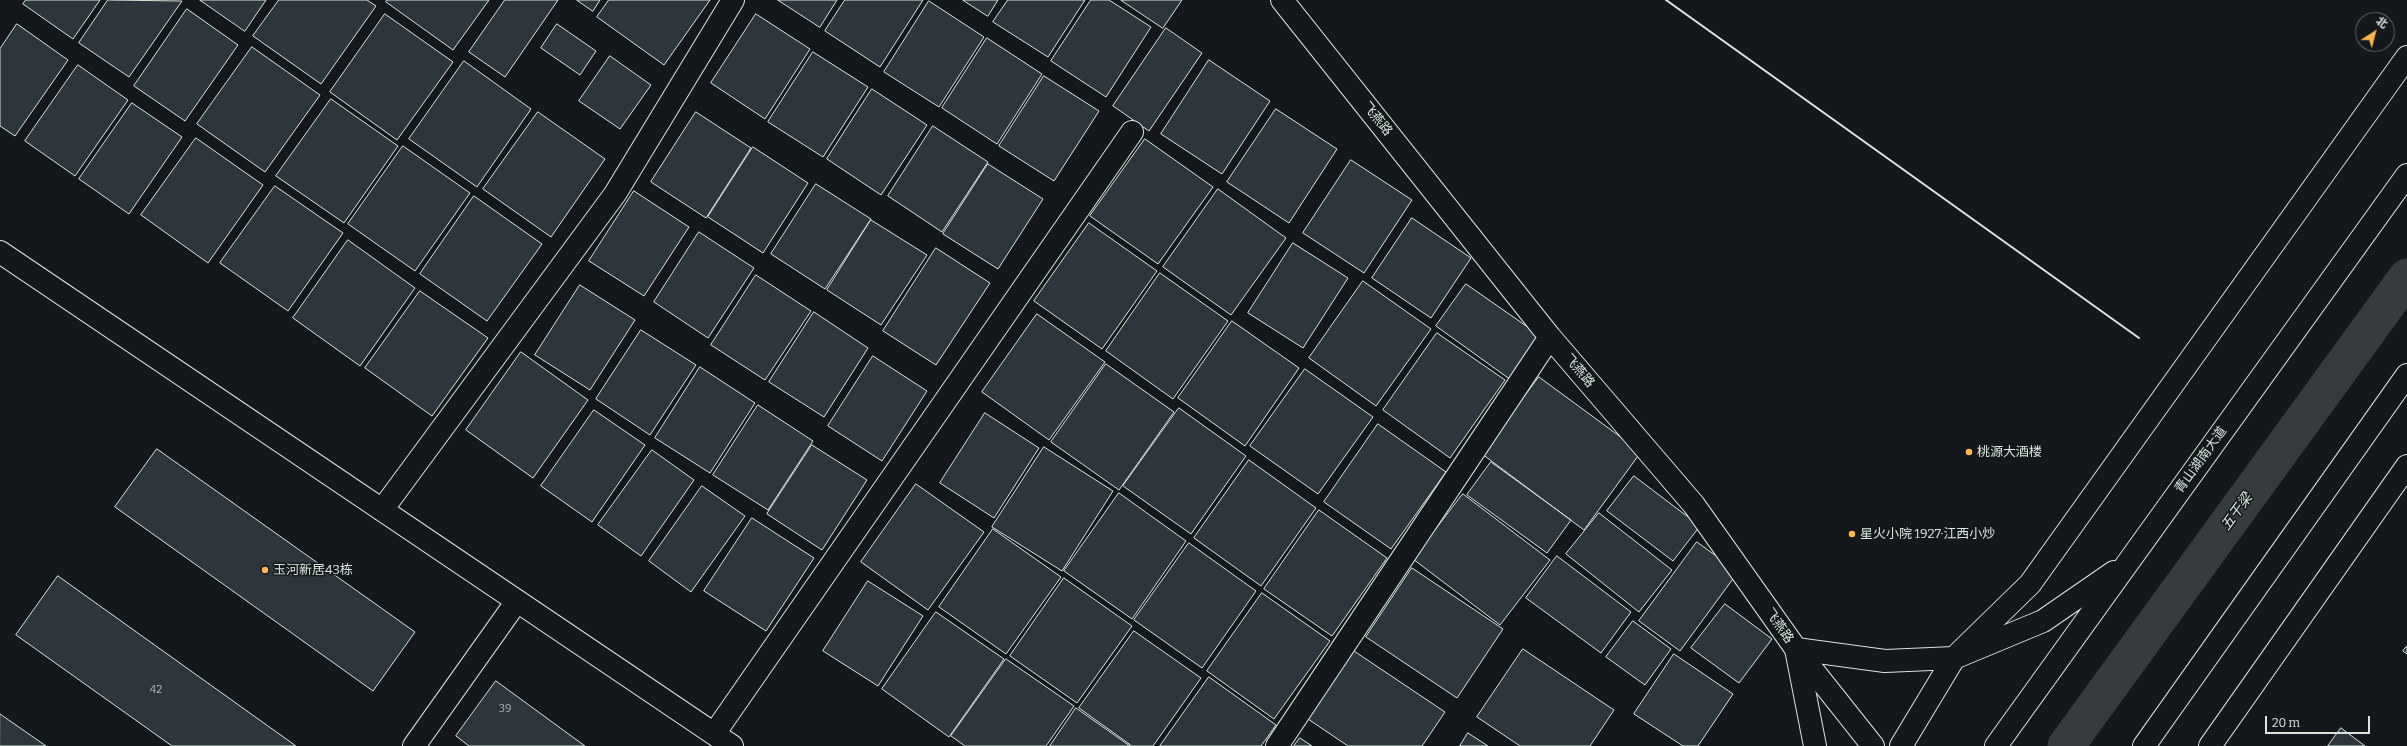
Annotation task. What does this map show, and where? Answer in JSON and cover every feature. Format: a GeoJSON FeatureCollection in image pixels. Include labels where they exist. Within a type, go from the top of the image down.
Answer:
{"type":"FeatureCollection","features":[{"type":"Feature","properties":{"kind":"main road"},"geometry":{"type":"LineString","coordinates":[[382,510],[615,194],[733,0]]}},
{"type":"Feature","properties":{"kind":"main road","name":"飞燕路"},"geometry":{"type":"LineString","coordinates":[[1282,0],[1550,337],[1694,505],[1796,649],[1873,746]]}},
{"type":"Feature","properties":{"kind":"main road"},"geometry":{"type":"LineString","coordinates":[[1901,746],[1954,658],[2030,584],[2407,57]]}},
{"type":"Feature","properties":{"kind":"main road"},"geometry":{"type":"LineString","coordinates":[[714,734],[1132,132]]}},
{"type":"Feature","properties":{"kind":"main road","name":"青山湖南大道"},"geometry":{"type":"LineString","coordinates":[[1996,746],[2407,175]]}},
{"type":"Feature","properties":{"kind":"main road"},"geometry":{"type":"LineString","coordinates":[[0,252],[732,746]]}},
{"type":"Feature","properties":{"kind":"main road"},"geometry":{"type":"LineString","coordinates":[[1277,746],[1550,337]]}},
{"type":"Feature","properties":{"kind":"main road"},"geometry":{"type":"LineString","coordinates":[[2144,746],[2407,375]]}},
{"type":"Feature","properties":{"kind":"main road"},"geometry":{"type":"LineString","coordinates":[[2210,746],[2407,466]]}},
{"type":"Feature","properties":{"kind":"main road"},"geometry":{"type":"LineString","coordinates":[[1815,746],[1796,649],[1885,661],[1954,658],[2043,621],[2128,562]]}},
{"type":"Feature","properties":{"kind":"main road"},"geometry":{"type":"LineString","coordinates":[[414,746],[517,601]]}},
{"type":"Feature","properties":{"kind":"building"},"geometry":{"type":"Polygon","coordinates":[[[26,0],[100,0],[73,39],[23,4],[26,0]]]}},
{"type":"Feature","properties":{"kind":"building"},"geometry":{"type":"Polygon","coordinates":[[[108,0],[182,1],[129,77],[79,43],[108,0]]]}},
{"type":"Feature","properties":{"kind":"building"},"geometry":{"type":"Polygon","coordinates":[[[200,0],[266,0],[245,31],[200,0]]]}},
{"type":"Feature","properties":{"kind":"building"},"geometry":{"type":"Polygon","coordinates":[[[279,0],[367,0],[376,6],[321,84],[253,36],[279,0]]]}},
{"type":"Feature","properties":{"kind":"building"},"geometry":{"type":"Polygon","coordinates":[[[387,0],[489,0],[453,50],[386,2],[387,0]]]}},
{"type":"Feature","properties":{"kind":"building"},"geometry":{"type":"Polygon","coordinates":[[[505,0],[558,0],[505,77],[469,52],[505,0]]]}},
{"type":"Feature","properties":{"kind":"building"},"geometry":{"type":"Polygon","coordinates":[[[577,0],[600,0],[593,11],[577,0]]]}},
{"type":"Feature","properties":{"kind":"building"},"geometry":{"type":"Polygon","coordinates":[[[609,0],[710,0],[664,65],[597,17],[609,0]]]}},
{"type":"Feature","properties":{"kind":"building"},"geometry":{"type":"Polygon","coordinates":[[[778,0],[837,0],[820,27],[778,0]]]}},
{"type":"Feature","properties":{"kind":"building"},"geometry":{"type":"Polygon","coordinates":[[[845,0],[923,0],[880,67],[825,31],[845,0]]]}},
{"type":"Feature","properties":{"kind":"building"},"geometry":{"type":"Polygon","coordinates":[[[963,0],[998,0],[988,16],[963,0]]]}},
{"type":"Feature","properties":{"kind":"building"},"geometry":{"type":"Polygon","coordinates":[[[1008,0],[1085,0],[1048,57],[993,22],[1008,0]]]}},
{"type":"Feature","properties":{"kind":"building"},"geometry":{"type":"Polygon","coordinates":[[[1091,0],[1109,0],[1151,27],[1106,97],[1051,61],[1091,0]]]}},
{"type":"Feature","properties":{"kind":"building"},"geometry":{"type":"Polygon","coordinates":[[[1121,0],[1182,0],[1163,28],[1121,0]]]}},
{"type":"Feature","properties":{"kind":"building"},"geometry":{"type":"Polygon","coordinates":[[[929,1],[984,37],[939,107],[884,72],[929,1]]]}},
{"type":"Feature","properties":{"kind":"building"},"geometry":{"type":"Polygon","coordinates":[[[187,9],[238,45],[185,121],[134,86],[187,9]]]}},
{"type":"Feature","properties":{"kind":"building"},"geometry":{"type":"Polygon","coordinates":[[[385,14],[453,62],[397,140],[330,92],[385,14]]]}},
{"type":"Feature","properties":{"kind":"building"},"geometry":{"type":"Polygon","coordinates":[[[756,14],[810,49],[765,119],[711,83],[756,14]]]}},
{"type":"Feature","properties":{"kind":"building"},"geometry":{"type":"Polygon","coordinates":[[[17,24],[68,60],[15,136],[0,126],[0,49],[17,24]]]}},
{"type":"Feature","properties":{"kind":"building"},"geometry":{"type":"Polygon","coordinates":[[[557,24],[596,51],[580,75],[541,48],[557,24]]]}},
{"type":"Feature","properties":{"kind":"building"},"geometry":{"type":"Polygon","coordinates":[[[1166,28],[1202,53],[1149,131],[1113,106],[1166,28]]]}},
{"type":"Feature","properties":{"kind":"building"},"geometry":{"type":"Polygon","coordinates":[[[987,38],[1042,74],[997,144],[942,108],[987,38]]]}},
{"type":"Feature","properties":{"kind":"building"},"geometry":{"type":"Polygon","coordinates":[[[252,47],[320,95],[265,172],[197,124],[252,47]]]}},
{"type":"Feature","properties":{"kind":"building"},"geometry":{"type":"Polygon","coordinates":[[[813,52],[868,87],[823,157],[768,122],[813,52]]]}},
{"type":"Feature","properties":{"kind":"building"},"geometry":{"type":"Polygon","coordinates":[[[610,56],[651,85],[620,129],[579,101],[610,56]]]}},
{"type":"Feature","properties":{"kind":"building"},"geometry":{"type":"Polygon","coordinates":[[[1209,60],[1270,101],[1222,174],[1161,134],[1209,60]]]}},
{"type":"Feature","properties":{"kind":"building"},"geometry":{"type":"Polygon","coordinates":[[[464,61],[531,109],[477,187],[409,139],[464,61]]]}},
{"type":"Feature","properties":{"kind":"building"},"geometry":{"type":"Polygon","coordinates":[[[78,65],[128,100],[75,176],[25,141],[78,65]]]}},
{"type":"Feature","properties":{"kind":"building"},"geometry":{"type":"Polygon","coordinates":[[[1044,76],[1099,111],[1054,181],[999,146],[1044,76]]]}},
{"type":"Feature","properties":{"kind":"building"},"geometry":{"type":"Polygon","coordinates":[[[872,89],[927,125],[881,195],[827,159],[872,89]]]}},
{"type":"Feature","properties":{"kind":"building"},"geometry":{"type":"Polygon","coordinates":[[[331,99],[398,146],[344,223],[276,176],[331,99]]]}},
{"type":"Feature","properties":{"kind":"building"},"geometry":{"type":"Polygon","coordinates":[[[132,103],[182,137],[129,214],[79,179],[132,103]]]}},
{"type":"Feature","properties":{"kind":"building"},"geometry":{"type":"Polygon","coordinates":[[[1276,109],[1337,149],[1289,223],[1227,182],[1276,109]]]}},
{"type":"Feature","properties":{"kind":"building"},"geometry":{"type":"Polygon","coordinates":[[[538,112],[605,159],[551,237],[483,189],[538,112]]]}},
{"type":"Feature","properties":{"kind":"building"},"geometry":{"type":"Polygon","coordinates":[[[696,112],[751,148],[706,218],[651,182],[696,112]]]}},
{"type":"Feature","properties":{"kind":"building"},"geometry":{"type":"Polygon","coordinates":[[[933,126],[988,162],[942,232],[888,196],[933,126]]]}},
{"type":"Feature","properties":{"kind":"building"},"geometry":{"type":"Polygon","coordinates":[[[196,138],[263,185],[208,263],[141,215],[196,138]]]}},
{"type":"Feature","properties":{"kind":"building"},"geometry":{"type":"Polygon","coordinates":[[[1145,139],[1213,187],[1158,264],[1090,216],[1145,139]]]}},
{"type":"Feature","properties":{"kind":"building"},"geometry":{"type":"Polygon","coordinates":[[[403,146],[470,193],[415,271],[348,224],[403,146]]]}},
{"type":"Feature","properties":{"kind":"building"},"geometry":{"type":"Polygon","coordinates":[[[753,147],[808,183],[763,253],[708,217],[753,147]]]}},
{"type":"Feature","properties":{"kind":"building"},"geometry":{"type":"Polygon","coordinates":[[[1351,160],[1412,200],[1364,273],[1303,233],[1351,160]]]}},
{"type":"Feature","properties":{"kind":"building"},"geometry":{"type":"Polygon","coordinates":[[[988,164],[1043,199],[998,269],[943,234],[988,164]]]}},
{"type":"Feature","properties":{"kind":"building"},"geometry":{"type":"Polygon","coordinates":[[[816,184],[871,219],[825,289],[771,254],[816,184]]]}},
{"type":"Feature","properties":{"kind":"building"},"geometry":{"type":"Polygon","coordinates":[[[275,186],[343,233],[288,311],[220,263],[275,186]]]}},
{"type":"Feature","properties":{"kind":"building"},"geometry":{"type":"Polygon","coordinates":[[[1218,189],[1286,238],[1231,315],[1163,267],[1218,189]]]}},
{"type":"Feature","properties":{"kind":"building"},"geometry":{"type":"Polygon","coordinates":[[[634,191],[689,227],[644,296],[589,261],[634,191]]]}},
{"type":"Feature","properties":{"kind":"building"},"geometry":{"type":"Polygon","coordinates":[[[474,196],[542,244],[487,321],[420,274],[474,196]]]}},
{"type":"Feature","properties":{"kind":"building"},"geometry":{"type":"Polygon","coordinates":[[[1412,218],[1471,258],[1431,318],[1372,278],[1412,218]]]}},
{"type":"Feature","properties":{"kind":"building"},"geometry":{"type":"Polygon","coordinates":[[[871,220],[927,255],[881,325],[827,290],[871,220]]]}},
{"type":"Feature","properties":{"kind":"building"},"geometry":{"type":"Polygon","coordinates":[[[1089,223],[1157,271],[1102,349],[1034,301],[1089,223]]]}},
{"type":"Feature","properties":{"kind":"building"},"geometry":{"type":"Polygon","coordinates":[[[699,232],[754,268],[708,338],[654,302],[699,232]]]}},
{"type":"Feature","properties":{"kind":"building"},"geometry":{"type":"Polygon","coordinates":[[[348,240],[415,288],[360,366],[293,318],[348,240]]]}},
{"type":"Feature","properties":{"kind":"building"},"geometry":{"type":"Polygon","coordinates":[[[1293,243],[1348,278],[1303,348],[1248,313],[1293,243]]]}},
{"type":"Feature","properties":{"kind":"building"},"geometry":{"type":"Polygon","coordinates":[[[936,248],[990,283],[936,365],[883,331],[936,248]]]}},
{"type":"Feature","properties":{"kind":"building"},"geometry":{"type":"Polygon","coordinates":[[[1160,273],[1228,321],[1173,399],[1106,351],[1160,273]]]}},
{"type":"Feature","properties":{"kind":"building"},"geometry":{"type":"Polygon","coordinates":[[[756,275],[811,311],[765,380],[711,345],[756,275]]]}},
{"type":"Feature","properties":{"kind":"building"},"geometry":{"type":"Polygon","coordinates":[[[1363,281],[1431,329],[1376,406],[1309,358],[1363,281]]]}},
{"type":"Feature","properties":{"kind":"building"},"geometry":{"type":"Polygon","coordinates":[[[1466,284],[1542,337],[1511,380],[1436,326],[1466,284]]]}},
{"type":"Feature","properties":{"kind":"building"},"geometry":{"type":"Polygon","coordinates":[[[580,285],[635,320],[590,390],[535,355],[580,285]]]}},
{"type":"Feature","properties":{"kind":"building"},"geometry":{"type":"Polygon","coordinates":[[[420,291],[488,338],[432,416],[365,368],[420,291]]]}},
{"type":"Feature","properties":{"kind":"building"},"geometry":{"type":"Polygon","coordinates":[[[814,312],[868,348],[824,417],[769,382],[814,312]]]}},
{"type":"Feature","properties":{"kind":"building"},"geometry":{"type":"Polygon","coordinates":[[[1037,314],[1105,362],[1049,440],[982,392],[1037,314]]]}},
{"type":"Feature","properties":{"kind":"building"},"geometry":{"type":"Polygon","coordinates":[[[1232,321],[1299,368],[1245,446],[1178,398],[1232,321]]]}},
{"type":"Feature","properties":{"kind":"building"},"geometry":{"type":"Polygon","coordinates":[[[641,330],[696,365],[650,435],[596,399],[641,330]]]}},
{"type":"Feature","properties":{"kind":"building"},"geometry":{"type":"Polygon","coordinates":[[[1437,333],[1505,380],[1450,458],[1383,410],[1437,333]]]}},
{"type":"Feature","properties":{"kind":"building"},"geometry":{"type":"Polygon","coordinates":[[[521,352],[588,400],[533,478],[466,430],[521,352]]]}},
{"type":"Feature","properties":{"kind":"building"},"geometry":{"type":"Polygon","coordinates":[[[873,356],[927,391],[882,461],[828,426],[873,356]]]}},
{"type":"Feature","properties":{"kind":"building"},"geometry":{"type":"Polygon","coordinates":[[[1106,364],[1174,412],[1119,490],[1051,442],[1106,364]]]}},
{"type":"Feature","properties":{"kind":"building"},"geometry":{"type":"Polygon","coordinates":[[[700,367],[755,403],[710,473],[655,438],[700,367]]]}},
{"type":"Feature","properties":{"kind":"building"},"geometry":{"type":"Polygon","coordinates":[[[1305,369],[1373,417],[1318,494],[1250,446],[1305,369]]]}},
{"type":"Feature","properties":{"kind":"building"},"geometry":{"type":"Polygon","coordinates":[[[1539,377],[1641,452],[1584,530],[1482,454],[1539,377]]]}},
{"type":"Feature","properties":{"kind":"building"},"geometry":{"type":"Polygon","coordinates":[[[758,405],[813,441],[768,510],[713,475],[758,405]]]}},
{"type":"Feature","properties":{"kind":"building"},"geometry":{"type":"Polygon","coordinates":[[[1179,408],[1246,456],[1191,534],[1123,486],[1179,408]]]}},
{"type":"Feature","properties":{"kind":"building"},"geometry":{"type":"Polygon","coordinates":[[[594,410],[645,445],[592,522],[541,486],[594,410]]]}},
{"type":"Feature","properties":{"kind":"building"},"geometry":{"type":"Polygon","coordinates":[[[985,413],[1039,448],[994,518],[940,483],[985,413]]]}},
{"type":"Feature","properties":{"kind":"building"},"geometry":{"type":"Polygon","coordinates":[[[1378,424],[1446,472],[1391,549],[1324,502],[1378,424]]]}},
{"type":"Feature","properties":{"kind":"building"},"geometry":{"type":"Polygon","coordinates":[[[812,445],[867,480],[822,550],[767,514],[812,445]]]}},
{"type":"Feature","properties":{"kind":"building"},"geometry":{"type":"Polygon","coordinates":[[[1044,447],[1113,491],[1062,571],[992,527],[1044,447]]]}},
{"type":"Feature","properties":{"kind":"building","name":"玉河新居43栋"},"geometry":{"type":"Polygon","coordinates":[[[157,449],[415,632],[373,691],[115,507],[157,449]]]}},
{"type":"Feature","properties":{"kind":"building"},"geometry":{"type":"Polygon","coordinates":[[[652,450],[694,480],[641,556],[598,525],[652,450]]]}},
{"type":"Feature","properties":{"kind":"building"},"geometry":{"type":"Polygon","coordinates":[[[1249,460],[1316,508],[1261,586],[1194,538],[1249,460]]]}},
{"type":"Feature","properties":{"kind":"building"},"geometry":{"type":"Polygon","coordinates":[[[1491,462],[1571,520],[1547,553],[1467,495],[1491,462]]]}},
{"type":"Feature","properties":{"kind":"building"},"geometry":{"type":"Polygon","coordinates":[[[1634,476],[1700,526],[1673,561],[1607,511],[1634,476]]]}},
{"type":"Feature","properties":{"kind":"building"},"geometry":{"type":"Polygon","coordinates":[[[916,484],[984,532],[928,610],[861,562],[916,484]]]}},
{"type":"Feature","properties":{"kind":"building"},"geometry":{"type":"Polygon","coordinates":[[[702,486],[745,516],[691,592],[649,561],[702,486]]]}},
{"type":"Feature","properties":{"kind":"building"},"geometry":{"type":"Polygon","coordinates":[[[1119,493],[1186,541],[1132,619],[1064,571],[1119,493]]]}},
{"type":"Feature","properties":{"kind":"building"},"geometry":{"type":"Polygon","coordinates":[[[1463,494],[1550,560],[1500,625],[1413,559],[1463,494]]]}},
{"type":"Feature","properties":{"kind":"building"},"geometry":{"type":"Polygon","coordinates":[[[1319,510],[1387,558],[1332,636],[1264,589],[1319,510]]]}},
{"type":"Feature","properties":{"kind":"building"},"geometry":{"type":"Polygon","coordinates":[[[1599,513],[1672,570],[1639,612],[1566,554],[1599,513]]]}},
{"type":"Feature","properties":{"kind":"building"},"geometry":{"type":"Polygon","coordinates":[[[752,518],[814,558],[766,631],[704,591],[752,518]]]}},
{"type":"Feature","properties":{"kind":"building"},"geometry":{"type":"Polygon","coordinates":[[[993,529],[1061,577],[1006,654],[939,607],[993,529]]]}},
{"type":"Feature","properties":{"kind":"building"},"geometry":{"type":"Polygon","coordinates":[[[1697,542],[1738,572],[1680,651],[1639,621],[1697,542]]]}},
{"type":"Feature","properties":{"kind":"building"},"geometry":{"type":"Polygon","coordinates":[[[1189,543],[1256,591],[1202,668],[1134,620],[1189,543]]]}},
{"type":"Feature","properties":{"kind":"building"},"geometry":{"type":"Polygon","coordinates":[[[1557,556],[1631,612],[1601,653],[1526,598],[1557,556]]]}},
{"type":"Feature","properties":{"kind":"building"},"geometry":{"type":"Polygon","coordinates":[[[1412,568],[1503,629],[1457,698],[1366,637],[1412,568]]]}},
{"type":"Feature","properties":{"kind":"building"},"geometry":{"type":"Polygon","coordinates":[[[58,576],[296,746],[172,746],[16,635],[58,576]]]}},
{"type":"Feature","properties":{"kind":"building"},"geometry":{"type":"Polygon","coordinates":[[[1064,578],[1132,626],[1077,703],[1010,656],[1064,578]]]}},
{"type":"Feature","properties":{"kind":"building"},"geometry":{"type":"Polygon","coordinates":[[[868,581],[923,616],[878,686],[823,651],[868,581]]]}},
{"type":"Feature","properties":{"kind":"building"},"geometry":{"type":"Polygon","coordinates":[[[1262,593],[1330,641],[1274,719],[1207,671],[1262,593]]]}},
{"type":"Feature","properties":{"kind":"building"},"geometry":{"type":"Polygon","coordinates":[[[1725,604],[1772,639],[1739,683],[1691,648],[1725,604]]]}},
{"type":"Feature","properties":{"kind":"building"},"geometry":{"type":"Polygon","coordinates":[[[936,612],[1004,659],[949,737],[882,689],[936,612]]]}},
{"type":"Feature","properties":{"kind":"building"},"geometry":{"type":"Polygon","coordinates":[[[1633,621],[1671,649],[1645,685],[1606,657],[1633,621]]]}},
{"type":"Feature","properties":{"kind":"building"},"geometry":{"type":"Polygon","coordinates":[[[1134,631],[1201,678],[1153,746],[1132,746],[1079,708],[1134,631]]]}},
{"type":"Feature","properties":{"kind":"building"},"geometry":{"type":"Polygon","coordinates":[[[2407,646],[2407,654],[2403,651],[2407,646]]]}},
{"type":"Feature","properties":{"kind":"building"},"geometry":{"type":"Polygon","coordinates":[[[1523,649],[1614,710],[1590,746],[1520,746],[1477,717],[1523,649]]]}},
{"type":"Feature","properties":{"kind":"building"},"geometry":{"type":"Polygon","coordinates":[[[1354,651],[1445,712],[1422,746],[1348,746],[1308,719],[1354,651]]]}},
{"type":"Feature","properties":{"kind":"building"},"geometry":{"type":"Polygon","coordinates":[[[1674,654],[1733,694],[1698,746],[1683,746],[1634,714],[1674,654]]]}},
{"type":"Feature","properties":{"kind":"building"},"geometry":{"type":"Polygon","coordinates":[[[1006,659],[1074,706],[1046,746],[965,746],[951,736],[1006,659]]]}},
{"type":"Feature","properties":{"kind":"building"},"geometry":{"type":"Polygon","coordinates":[[[1209,677],[1276,725],[1261,746],[1160,746],[1209,677]]]}},
{"type":"Feature","properties":{"kind":"building"},"geometry":{"type":"Polygon","coordinates":[[[496,681],[585,746],[469,746],[456,736],[496,681]]]}},
{"type":"Feature","properties":{"kind":"building"},"geometry":{"type":"Polygon","coordinates":[[[1076,708],[1130,746],[1050,746],[1076,708]]]}},
{"type":"Feature","properties":{"kind":"building"},"geometry":{"type":"Polygon","coordinates":[[[0,714],[46,746],[0,746],[0,714]]]}},
{"type":"Feature","properties":{"kind":"building"},"geometry":{"type":"Polygon","coordinates":[[[2341,728],[2365,746],[2328,746],[2341,728]]]}},
{"type":"Feature","properties":{"kind":"building"},"geometry":{"type":"Polygon","coordinates":[[[1468,733],[1488,746],[1460,746],[1468,733]]]}},
{"type":"Feature","properties":{"kind":"building"},"geometry":{"type":"Polygon","coordinates":[[[1300,738],[1312,746],[1294,746],[1300,738]]]}},
{"type":"Feature","properties":{"kind":"waterway","name":"五干梁"},"geometry":{"type":"LineString","coordinates":[[2066,746],[2407,277]]}},
{"type":"Feature","properties":{"kind":"wall"},"geometry":{"type":"LineString","coordinates":[[1666,0],[2139,338]]}},
{"type":"Feature","properties":{"kind":"place","name":"桃源大酒楼"},"geometry":{"type":"Point","coordinates":[1969,452]}},
{"type":"Feature","properties":{"kind":"place","name":"星火小院 1927·江西小炒"},"geometry":{"type":"Point","coordinates":[1852,534]}},
{"type":"Feature","properties":{"kind":"place","name":"玉河新居43栋"},"geometry":{"type":"Point","coordinates":[265,570]}}]}
